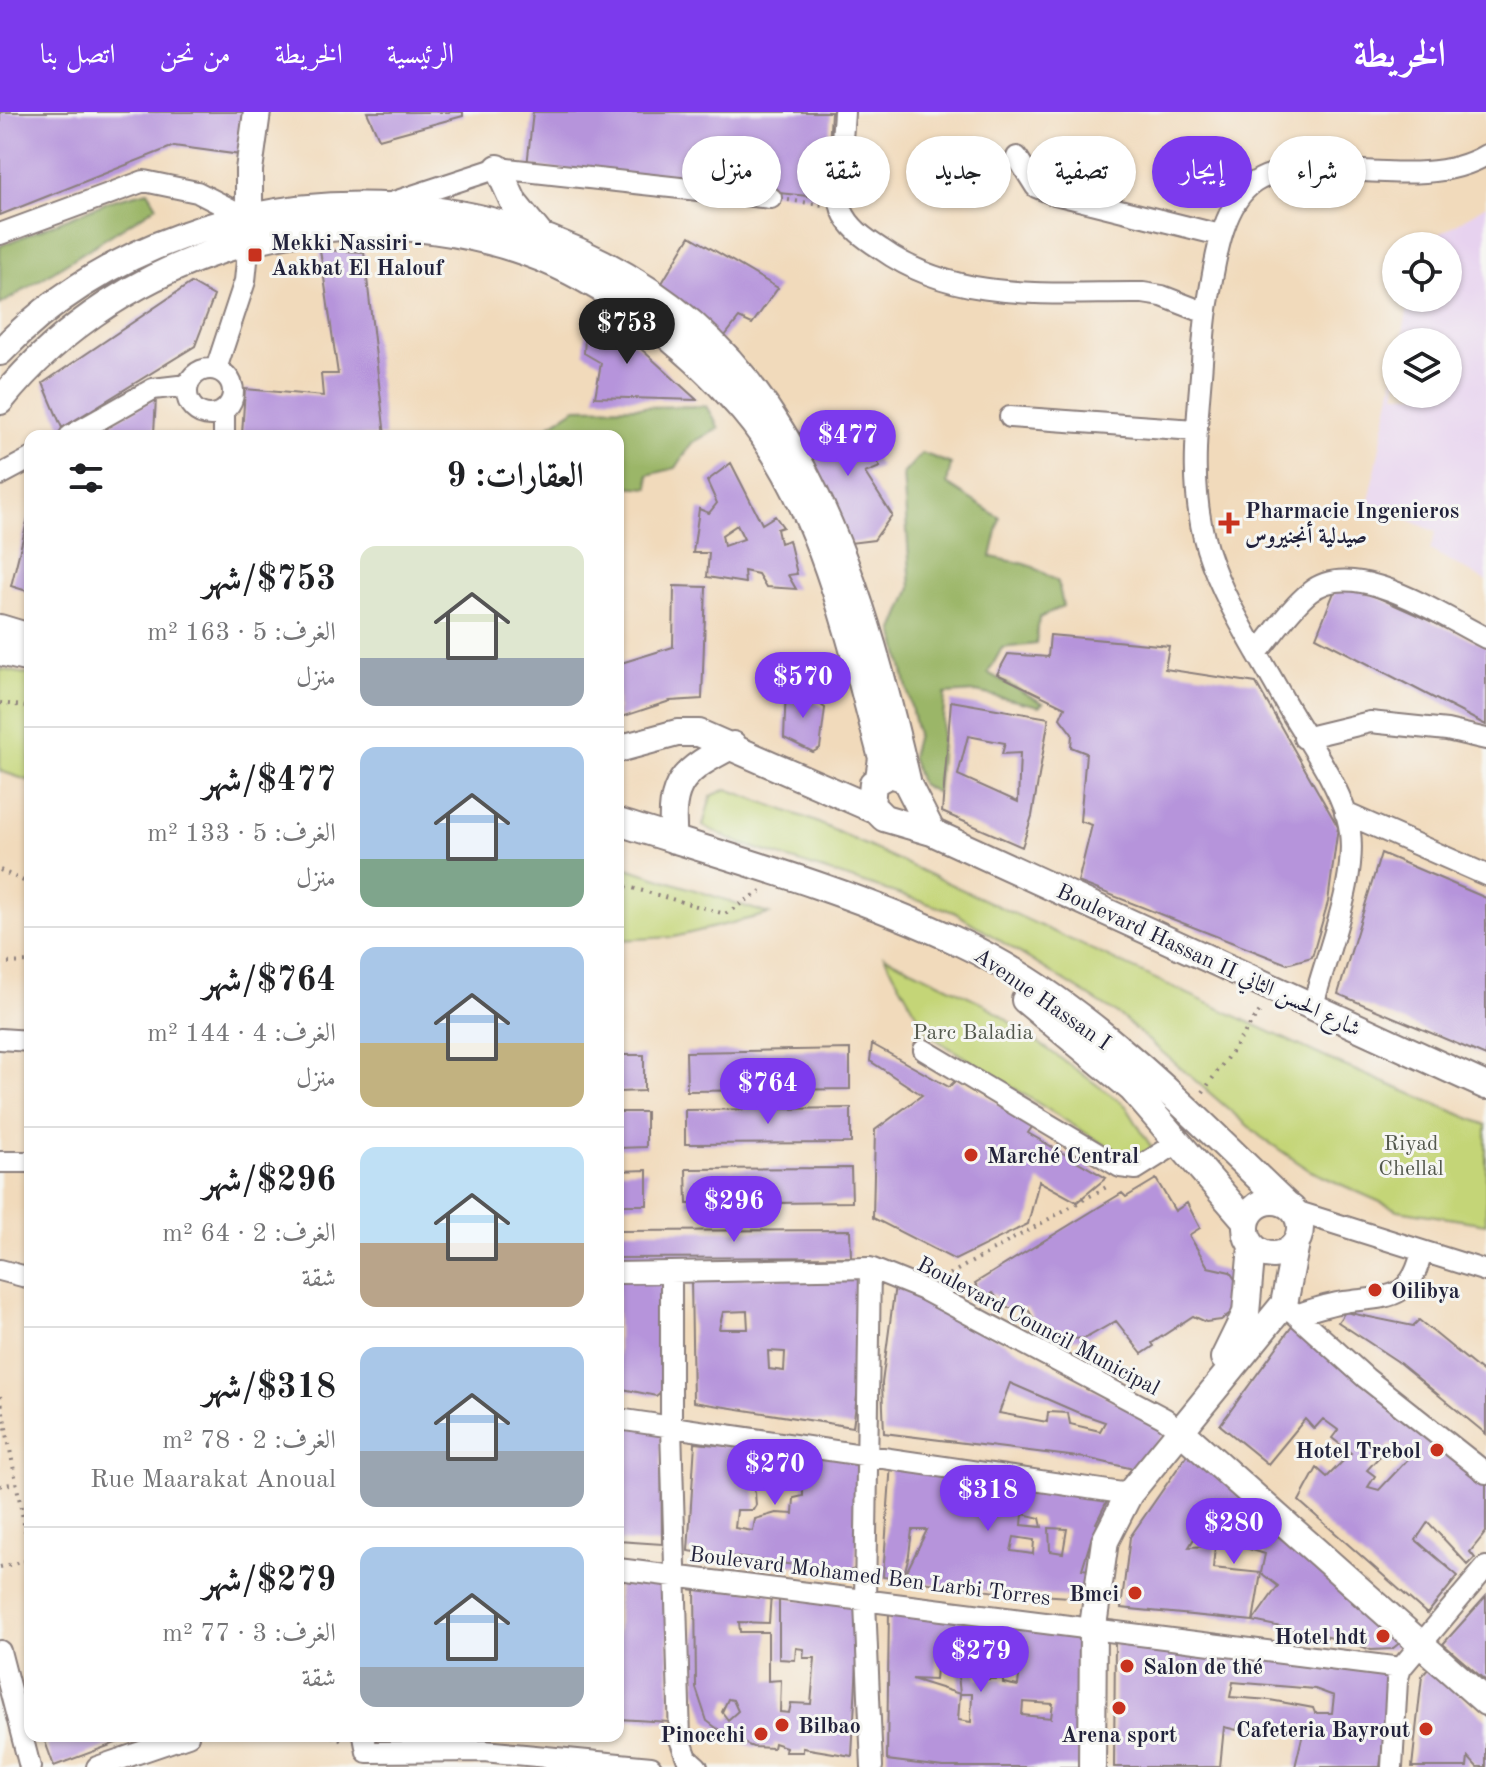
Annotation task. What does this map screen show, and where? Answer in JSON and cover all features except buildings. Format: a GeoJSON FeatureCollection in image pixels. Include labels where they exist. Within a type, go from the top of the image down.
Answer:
{"type":"FeatureCollection","features":[{"type":"Feature","properties":{"kind":"main road"},"geometry":{"type":"LineString","coordinates":[[248,229],[249,170],[257,112]]}},
{"type":"Feature","properties":{"kind":"main road"},"geometry":{"type":"LineString","coordinates":[[498,168],[514,203],[540,235]]}},
{"type":"Feature","properties":{"kind":"main road"},"geometry":{"type":"LineString","coordinates":[[0,401],[48,347],[117,296],[248,229],[311,208],[388,204],[451,212],[509,224],[589,256],[657,299],[718,352],[764,405],[793,453],[854,584],[885,685],[910,788],[911,808],[903,816],[879,798]]}},
{"type":"Feature","properties":{"kind":"main road"},"geometry":{"type":"LineString","coordinates":[[0,352],[30,321],[60,298],[131,256],[180,235],[248,229],[314,231],[378,227],[448,233],[494,242],[581,278],[653,325],[744,411],[805,513],[853,651],[882,758],[879,798]]}},
{"type":"Feature","properties":{"kind":"main road"},"geometry":{"type":"LineString","coordinates":[[0,628],[24,635]]}},
{"type":"Feature","properties":{"kind":"main road"},"geometry":{"type":"LineString","coordinates":[[0,652],[24,658]]}},
{"type":"Feature","properties":{"kind":"main road","name":"Boulevard Hassan II شارع الحسن الثاني"},"geometry":{"type":"LineString","coordinates":[[624,748],[691,732],[733,745],[829,790],[879,798],[932,832],[1486,1086]]}},
{"type":"Feature","properties":{"kind":"main road"},"geometry":{"type":"LineString","coordinates":[[674,840],[671,806],[676,787],[701,762],[733,745]]}},
{"type":"Feature","properties":{"kind":"main road"},"geometry":{"type":"LineString","coordinates":[[879,798],[890,774],[910,788],[932,832]]}},
{"type":"Feature","properties":{"kind":"main road","name":"Avenue Hassan I"},"geometry":{"type":"LineString","coordinates":[[624,824],[877,908],[977,951],[1086,1023],[1187,1110],[1291,1208]]}},
{"type":"Feature","properties":{"kind":"main road","name":"Avenue Hassan I"},"geometry":{"type":"LineString","coordinates":[[624,840],[769,885],[875,923],[959,959],[1062,1028],[1132,1089],[1179,1142],[1252,1239],[1274,1291],[1290,1310]]}},
{"type":"Feature","properties":{"kind":"main road"},"geometry":{"type":"LineString","coordinates":[[1092,1767],[1093,1626],[1105,1541],[1129,1494],[1208,1397],[1290,1310],[1296,1243],[1301,1227],[1291,1208],[1277,1201],[1257,1205],[1246,1313],[1234,1344],[1210,1382],[1208,1397]]}},
{"type":"Feature","properties":{"kind":"main road"},"geometry":{"type":"LineString","coordinates":[[1252,1239],[1275,1255],[1296,1243]]}},
{"type":"Feature","properties":{"kind":"main road"},"geometry":{"type":"LineString","coordinates":[[1182,1432],[1486,1702]]}},
{"type":"Feature","properties":{"kind":"street"},"geometry":{"type":"LineString","coordinates":[[843,136],[844,112]]}},
{"type":"Feature","properties":{"kind":"street"},"geometry":{"type":"LineString","coordinates":[[1313,1006],[1347,877],[1351,846],[1345,813],[1257,653],[1208,552],[1198,513],[1195,430],[1206,313],[1220,235],[1242,195],[1255,182],[1280,173],[1309,170],[1437,173],[1486,155]]}},
{"type":"Feature","properties":{"kind":"street"},"geometry":{"type":"LineString","coordinates":[[1017,157],[1036,187],[1051,193],[1220,235]]}},
{"type":"Feature","properties":{"kind":"street"},"geometry":{"type":"LineString","coordinates":[[388,204],[498,168],[682,188]]}},
{"type":"Feature","properties":{"kind":"street"},"geometry":{"type":"LineString","coordinates":[[0,234],[144,181],[159,181],[197,192],[248,229],[245,281],[216,369]]}},
{"type":"Feature","properties":{"kind":"street"},"geometry":{"type":"LineString","coordinates":[[841,208],[857,231],[880,249],[949,284],[979,291],[1143,293],[1162,296],[1206,313]]}},
{"type":"Feature","properties":{"kind":"street"},"geometry":{"type":"LineString","coordinates":[[81,430],[153,389],[187,385],[194,375],[216,369]]}},
{"type":"Feature","properties":{"kind":"street"},"geometry":{"type":"LineString","coordinates":[[216,369],[231,382],[233,392],[224,410],[224,430]]}},
{"type":"Feature","properties":{"kind":"street"},"geometry":{"type":"LineString","coordinates":[[187,385],[195,409],[215,414],[224,410]]}},
{"type":"Feature","properties":{"kind":"street"},"geometry":{"type":"LineString","coordinates":[[1010,417],[1195,430]]}},
{"type":"Feature","properties":{"kind":"street"},"geometry":{"type":"LineString","coordinates":[[0,475],[24,462]]}},
{"type":"Feature","properties":{"kind":"street"},"geometry":{"type":"LineString","coordinates":[[1257,653],[1311,590],[1339,579],[1356,579],[1377,585],[1486,638]]}},
{"type":"Feature","properties":{"kind":"street"},"geometry":{"type":"LineString","coordinates":[[1304,738],[1370,722],[1447,730],[1486,739]]}},
{"type":"Feature","properties":{"kind":"street"},"geometry":{"type":"LineString","coordinates":[[1345,813],[1486,875]]}},
{"type":"Feature","properties":{"kind":"street"},"geometry":{"type":"LineString","coordinates":[[0,1039],[24,1041]]}},
{"type":"Feature","properties":{"kind":"street"},"geometry":{"type":"LineString","coordinates":[[924,1050],[1114,1165],[1136,1169],[1179,1142]]}},
{"type":"Feature","properties":{"kind":"street"},"geometry":{"type":"LineString","coordinates":[[0,1162],[24,1162]]}},
{"type":"Feature","properties":{"kind":"street"},"geometry":{"type":"LineString","coordinates":[[1291,1208],[1486,1271]]}},
{"type":"Feature","properties":{"kind":"street"},"geometry":{"type":"LineString","coordinates":[[1290,1310],[1393,1296],[1406,1288],[1418,1272],[1422,1251]]}},
{"type":"Feature","properties":{"kind":"street"},"geometry":{"type":"LineString","coordinates":[[624,1273],[870,1268],[865,1602],[872,1767]]}},
{"type":"Feature","properties":{"kind":"street","name":"Boulevard Council Municipal"},"geometry":{"type":"LineString","coordinates":[[870,1268],[922,1289],[1164,1418],[1182,1432]]}},
{"type":"Feature","properties":{"kind":"street"},"geometry":{"type":"LineString","coordinates":[[0,1270],[24,1276]]}},
{"type":"Feature","properties":{"kind":"street"},"geometry":{"type":"LineString","coordinates":[[671,1272],[671,1427],[680,1739],[687,1758],[697,1767]]}},
{"type":"Feature","properties":{"kind":"street"},"geometry":{"type":"LineString","coordinates":[[1290,1310],[1366,1378],[1486,1473]]}},
{"type":"Feature","properties":{"kind":"street"},"geometry":{"type":"LineString","coordinates":[[624,1420],[1129,1494]]}},
{"type":"Feature","properties":{"kind":"street"},"geometry":{"type":"LineString","coordinates":[[1392,1767],[1397,1681],[1401,1668],[1486,1567]]}},
{"type":"Feature","properties":{"kind":"street","name":"Boulevard Mohamed Ben Larbi Torres"},"geometry":{"type":"LineString","coordinates":[[624,1570],[865,1602],[1093,1626],[1401,1668]]}},
{"type":"Feature","properties":{"kind":"street"},"geometry":{"type":"LineString","coordinates":[[0,1651],[30,1767]]}},
{"type":"Feature","properties":{"kind":"street"},"geometry":{"type":"LineString","coordinates":[[97,1767],[170,1742]]}},
{"type":"Feature","properties":{"kind":"street"},"geometry":{"type":"LineString","coordinates":[[365,1742],[367,1752],[484,1751],[651,1767]]}},
{"type":"Feature","properties":{"kind":"path"},"geometry":{"type":"LineString","coordinates":[[0,703],[24,706]]}},
{"type":"Feature","properties":{"kind":"path"},"geometry":{"type":"LineString","coordinates":[[0,870],[24,881]]}},
{"type":"Feature","properties":{"kind":"path"},"geometry":{"type":"LineString","coordinates":[[624,886],[725,914],[769,885]]}},
{"type":"Feature","properties":{"kind":"path"},"geometry":{"type":"LineString","coordinates":[[0,963],[24,962]]}},
{"type":"Feature","properties":{"kind":"path"},"geometry":{"type":"LineString","coordinates":[[1196,1102],[1275,989]]}},
{"type":"Feature","properties":{"kind":"path"},"geometry":{"type":"LineString","coordinates":[[922,1289],[1065,1212],[1136,1169]]}},
{"type":"Feature","properties":{"kind":"path"},"geometry":{"type":"LineString","coordinates":[[0,1396],[2,1421],[24,1526]]}},
{"type":"Feature","properties":{"kind":"path"},"geometry":{"type":"LineString","coordinates":[[0,1486],[16,1483]]}},
{"type":"Feature","properties":{"kind":"path"},"geometry":{"type":"LineString","coordinates":[[0,1567],[24,1560]]}},
{"type":"Feature","properties":{"kind":"shaded area"},"geometry":{"type":"Polygon","coordinates":[[[1486,205],[1486,581],[1430,550],[1436,532],[1369,502],[1388,408],[1462,408],[1462,328],[1404,328],[1407,312],[1462,312],[1462,232],[1443,232],[1486,205]]]}},
{"type":"Feature","properties":{"kind":"green space"},"geometry":{"type":"Polygon","coordinates":[[[148,191],[157,206],[0,305],[0,246],[110,201],[148,191]]]}},
{"type":"Feature","properties":{"kind":"green space"},"geometry":{"type":"Polygon","coordinates":[[[706,406],[719,428],[692,443],[676,468],[648,475],[649,488],[624,486],[624,430],[544,430],[576,408],[706,406]]]}},
{"type":"Feature","properties":{"kind":"green space"},"geometry":{"type":"Polygon","coordinates":[[[922,453],[951,464],[947,484],[1000,518],[991,557],[1030,565],[1058,582],[1063,606],[1039,618],[1036,644],[1002,648],[988,673],[1043,703],[1039,706],[976,692],[945,694],[937,793],[921,785],[911,757],[917,734],[894,630],[911,588],[903,474],[922,453]]]}},
{"type":"Feature","properties":{"kind":"green space"},"geometry":{"type":"Polygon","coordinates":[[[0,669],[24,674],[24,779],[0,771],[0,669]]]}},
{"type":"Feature","properties":{"kind":"green space","name":"Riyad Chellal"},"geometry":{"type":"Polygon","coordinates":[[[727,789],[814,821],[1335,1062],[1486,1125],[1486,1224],[1398,1210],[1311,1171],[1261,1137],[1119,1015],[954,912],[739,843],[703,826],[711,796],[727,789]]]}},
{"type":"Feature","properties":{"kind":"green space"},"geometry":{"type":"Polygon","coordinates":[[[624,867],[769,914],[674,937],[624,940],[624,867]]]}},
{"type":"Feature","properties":{"kind":"green space","name":"Parc Baladia"},"geometry":{"type":"Polygon","coordinates":[[[884,956],[983,1003],[1067,1063],[1126,1106],[1153,1150],[1132,1162],[929,1035],[884,956]]]}},
{"type":"Feature","properties":{"kind":"place","name":"Mekki Nassiri - Aakbat El Halouf"},"geometry":{"type":"Point","coordinates":[255,255]}},
{"type":"Feature","properties":{"kind":"place","name":"Pharmacie Ingenieros صيدلية أنجنيروس"},"geometry":{"type":"Point","coordinates":[1229,523]}},
{"type":"Feature","properties":{"kind":"place","name":"Marché Central"},"geometry":{"type":"Point","coordinates":[971,1155]}},
{"type":"Feature","properties":{"kind":"place","name":"Oilibya"},"geometry":{"type":"Point","coordinates":[1375,1290]}},
{"type":"Feature","properties":{"kind":"place","name":"Hotel Trebol"},"geometry":{"type":"Point","coordinates":[1437,1450]}},
{"type":"Feature","properties":{"kind":"place","name":"Bmci"},"geometry":{"type":"Point","coordinates":[1135,1593]}},
{"type":"Feature","properties":{"kind":"place","name":"Hotel hdt"},"geometry":{"type":"Point","coordinates":[1383,1636]}},
{"type":"Feature","properties":{"kind":"place","name":"Salon de thé"},"geometry":{"type":"Point","coordinates":[1127,1666]}},
{"type":"Feature","properties":{"kind":"place","name":"Arena sport"},"geometry":{"type":"Point","coordinates":[1119,1708]}},
{"type":"Feature","properties":{"kind":"place","name":"Bilbao"},"geometry":{"type":"Point","coordinates":[782,1725]}},
{"type":"Feature","properties":{"kind":"place","name":"Cafeteria Bayrout"},"geometry":{"type":"Point","coordinates":[1426,1729]}},
{"type":"Feature","properties":{"kind":"place","name":"Pinocchi"},"geometry":{"type":"Point","coordinates":[761,1734]}}]}
